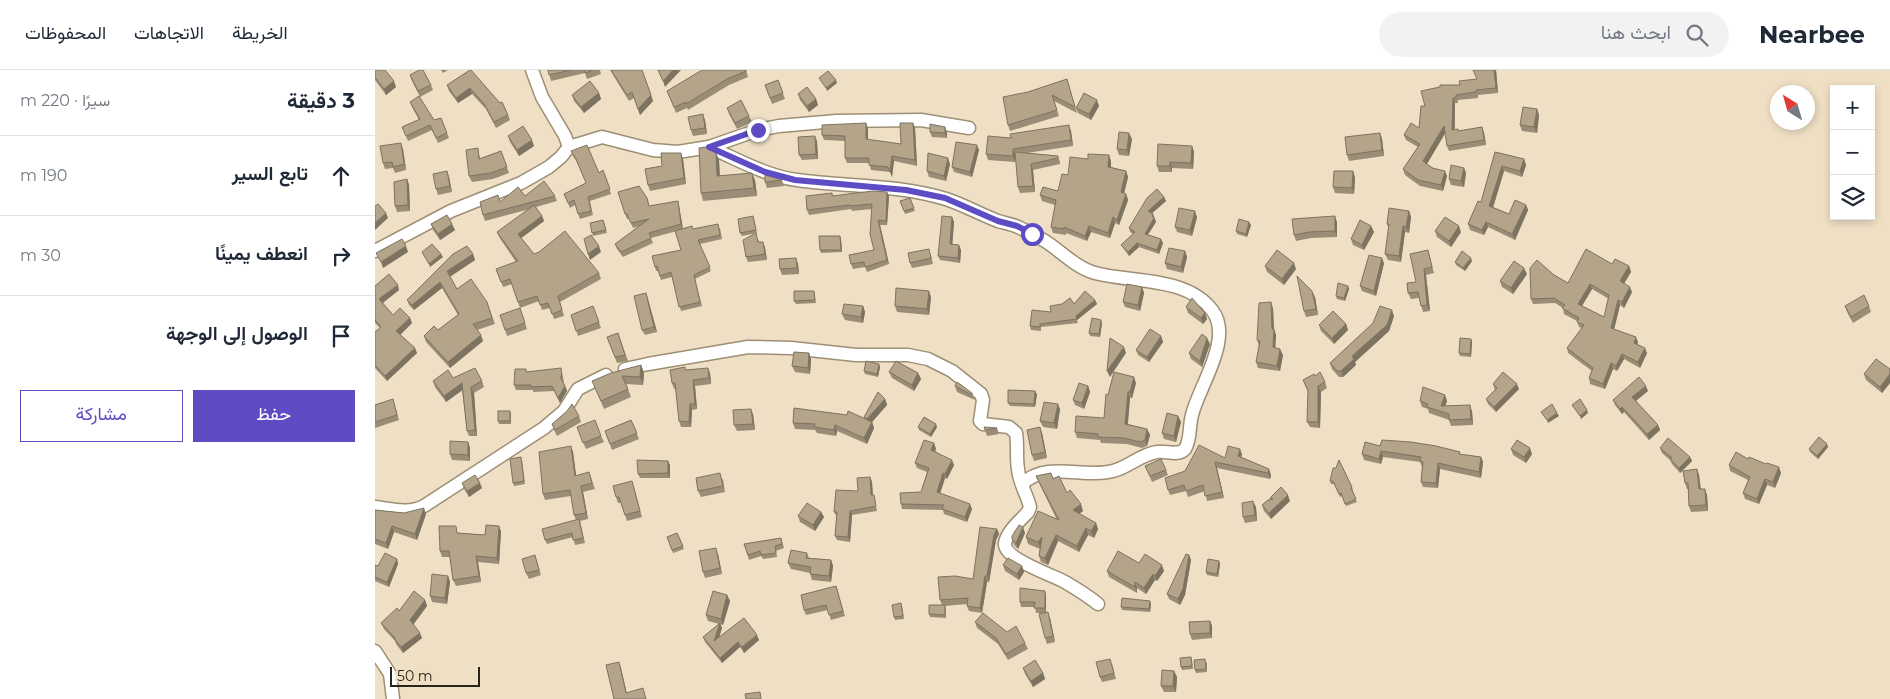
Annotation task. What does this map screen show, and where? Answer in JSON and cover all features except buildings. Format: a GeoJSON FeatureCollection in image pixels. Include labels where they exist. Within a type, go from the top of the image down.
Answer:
{"type":"FeatureCollection","features":[{"type":"Feature","properties":{"kind":"street"},"geometry":{"type":"LineString","coordinates":[[531,70],[541,97],[562,130],[569,147]]}},
{"type":"Feature","properties":{"kind":"street"},"geometry":{"type":"LineString","coordinates":[[375,251],[451,211],[521,183],[549,167],[569,147],[601,137],[653,150],[677,152],[709,147],[758,130],[779,126],[836,121],[921,120],[969,128]]}},
{"type":"Feature","properties":{"kind":"street"},"geometry":{"type":"LineString","coordinates":[[709,147],[765,172],[795,180],[906,190],[945,198],[998,221],[1017,226],[1094,273],[1166,284],[1190,292],[1209,306],[1214,312],[1218,324],[1219,342],[1192,414],[1186,448],[1181,452],[1159,451],[1150,453],[1113,471],[1088,473],[1060,470],[1046,471],[1022,484]]}},
{"type":"Feature","properties":{"kind":"street"},"geometry":{"type":"LineString","coordinates":[[375,507],[405,511],[417,510],[544,428],[564,412],[578,389],[611,373],[648,364],[748,347],[791,348],[856,355],[908,355],[928,359],[952,371],[981,394],[983,400],[980,414],[983,424],[1002,425],[1013,429],[1017,438],[1017,470],[1022,489],[1030,507],[1009,535],[1005,544],[1007,551],[1028,565],[1065,581],[1098,604]]}},
{"type":"Feature","properties":{"kind":"street"},"geometry":{"type":"LineString","coordinates":[[375,651],[390,674],[393,699]]}},
{"type":"Feature","properties":{"kind":"route"},"geometry":{"type":"LineString","coordinates":[[758,130],[709,147],[765,172],[795,180],[906,190],[945,198],[998,221],[1017,226],[1032,234]]}}]}
